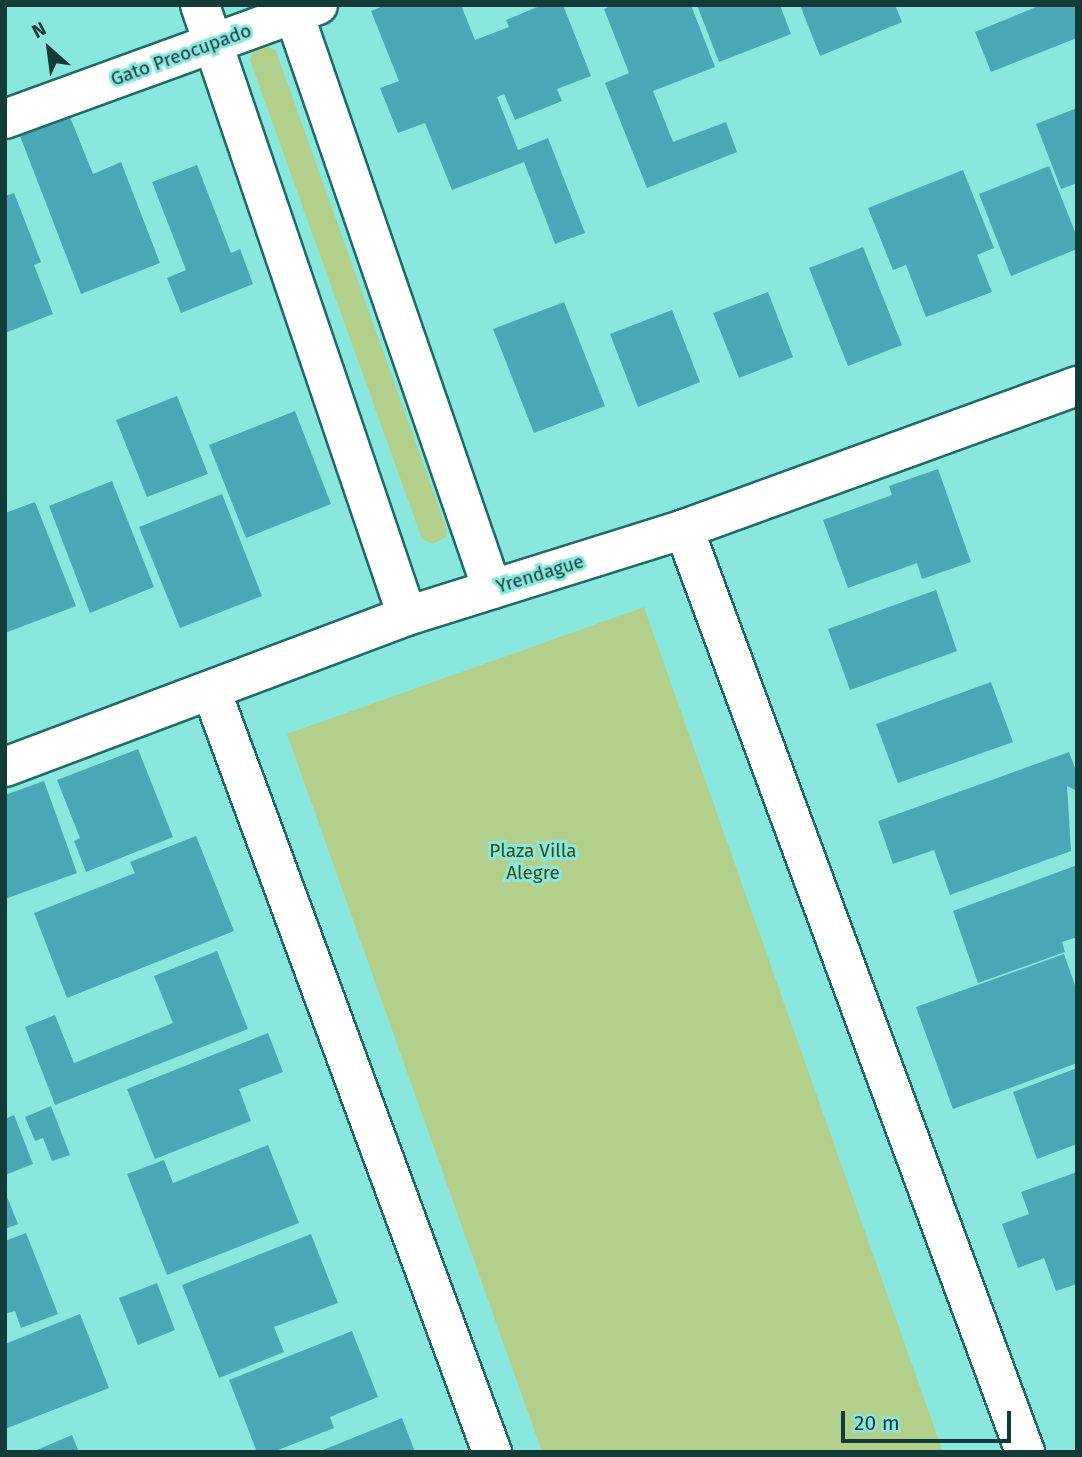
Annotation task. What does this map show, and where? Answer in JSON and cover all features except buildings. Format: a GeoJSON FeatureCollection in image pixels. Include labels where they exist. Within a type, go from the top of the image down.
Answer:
{"type":"FeatureCollection","features":[{"type":"Feature","properties":{"kind":"street"},"geometry":{"type":"LineString","coordinates":[[200,5],[407,616]]}},
{"type":"Feature","properties":{"kind":"street"},"geometry":{"type":"LineString","coordinates":[[301,8],[492,589]]}},
{"type":"Feature","properties":{"kind":"street","name":"Gato Preocupado"},"geometry":{"type":"LineString","coordinates":[[5,119],[214,44],[301,8]]}},
{"type":"Feature","properties":{"kind":"street","name":"Yrendague"},"geometry":{"type":"LineString","coordinates":[[5,767],[407,616],[684,529],[1077,386]]}},
{"type":"Feature","properties":{"kind":"street"},"geometry":{"type":"LineString","coordinates":[[684,529],[1025,1452]]}},
{"type":"Feature","properties":{"kind":"street"},"geometry":{"type":"LineString","coordinates":[[211,690],[492,1452]]}},
{"type":"Feature","properties":{"kind":"green space"},"geometry":{"type":"Polygon","coordinates":[[[264,45],[276,51],[447,530],[446,537],[433,544],[422,539],[250,60],[252,51],[264,45]]]}},
{"type":"Feature","properties":{"kind":"green space","name":"Plaza Villa Alegre"},"geometry":{"type":"Polygon","coordinates":[[[644,607],[943,1452],[542,1452],[287,734],[644,607]]]}}]}
